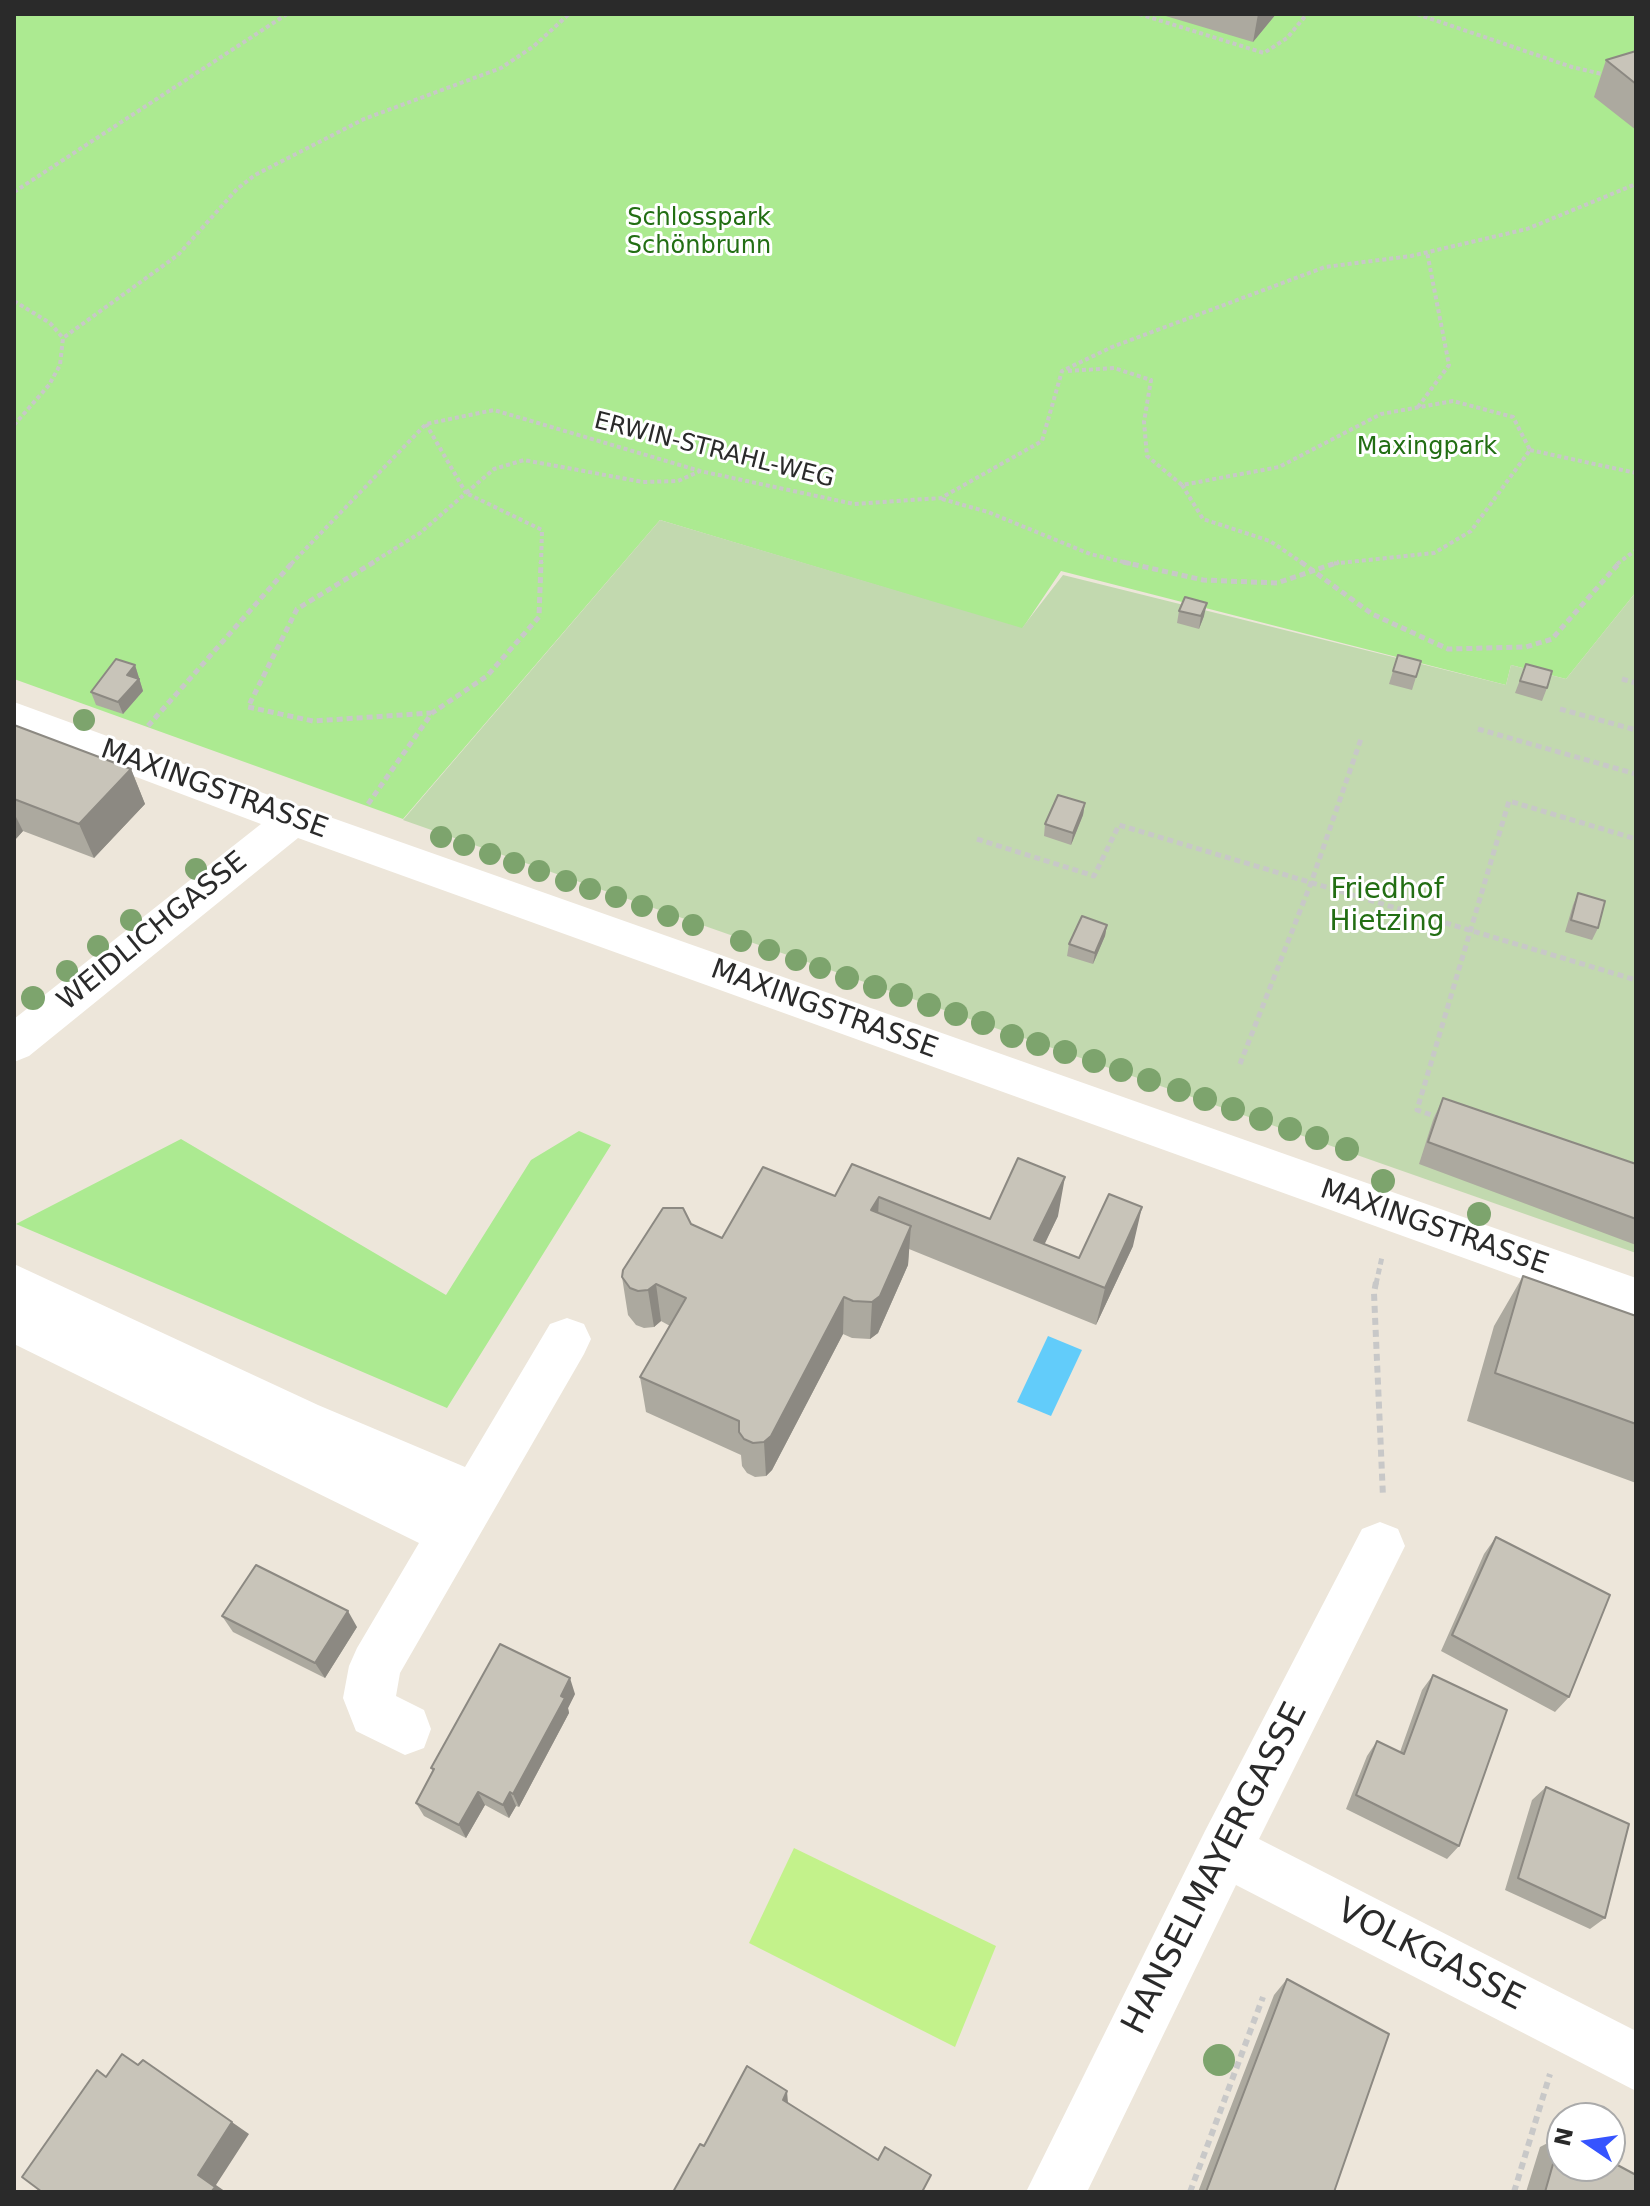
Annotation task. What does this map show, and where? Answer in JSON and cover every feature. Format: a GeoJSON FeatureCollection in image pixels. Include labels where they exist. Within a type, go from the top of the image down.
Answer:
{"type":"FeatureCollection","features":[{"type":"Feature","properties":{"kind":"street","name":"MAXINGSTRASSE"},"geometry":{"type":"LineString","coordinates":[[14,716],[293,820],[1636,1299]]}},
{"type":"Feature","properties":{"kind":"street","name":"WEIDLICHGASSE"},"geometry":{"type":"LineString","coordinates":[[14,1044],[293,820]]}},
{"type":"Feature","properties":{"kind":"street"},"geometry":{"type":"LineString","coordinates":[[14,1284],[301,1421],[463,1514]]}},
{"type":"Feature","properties":{"kind":"street"},"geometry":{"type":"LineString","coordinates":[[14,1321],[212,1420],[463,1514]]}},
{"type":"Feature","properties":{"kind":"street"},"geometry":{"type":"LineString","coordinates":[[405,1729],[375,1713],[369,1698],[375,1666],[567,1339]]}},
{"type":"Feature","properties":{"kind":"street","name":"HANSELMAYERGASSE"},"geometry":{"type":"LineString","coordinates":[[1056,2192],[1224,1850],[1380,1546]]}},
{"type":"Feature","properties":{"kind":"street","name":"VOLKGASSE"},"geometry":{"type":"LineString","coordinates":[[1224,1850],[1636,2062]]}},
{"type":"Feature","properties":{"kind":"path"},"geometry":{"type":"LineString","coordinates":[[14,192],[287,14]]}},
{"type":"Feature","properties":{"kind":"path"},"geometry":{"type":"LineString","coordinates":[[63,338],[178,255],[237,189],[267,167],[364,119],[501,68],[534,46],[569,14]]}},
{"type":"Feature","properties":{"kind":"path"},"geometry":{"type":"LineString","coordinates":[[1139,14],[1264,53],[1287,38],[1307,14]]}},
{"type":"Feature","properties":{"kind":"path"},"geometry":{"type":"LineString","coordinates":[[1417,14],[1602,76],[1613,73]]}},
{"type":"Feature","properties":{"kind":"path"},"geometry":{"type":"LineString","coordinates":[[1062,371],[1112,347],[1325,267],[1427,252],[1527,229],[1636,186]]}},
{"type":"Feature","properties":{"kind":"path"},"geometry":{"type":"LineString","coordinates":[[1417,407],[1449,365],[1427,252]]}},
{"type":"Feature","properties":{"kind":"path"},"geometry":{"type":"LineString","coordinates":[[14,301],[50,323],[63,338],[60,365],[32,408],[14,425]]}},
{"type":"Feature","properties":{"kind":"path"},"geometry":{"type":"LineString","coordinates":[[1062,371],[1114,368],[1151,380],[1144,422],[1147,456],[1182,485],[1203,519],[1270,541],[1372,614],[1448,649],[1526,647],[1552,639],[1618,563],[1636,550]]}},
{"type":"Feature","properties":{"kind":"path","name":"ERWIN-STRAHL-WEG"},"geometry":{"type":"LineString","coordinates":[[426,424],[494,410],[700,471],[854,504],[941,498],[1042,441],[1062,371]]}},
{"type":"Feature","properties":{"kind":"path"},"geometry":{"type":"LineString","coordinates":[[1182,485],[1279,467],[1381,414],[1453,401],[1513,417],[1530,450]]}},
{"type":"Feature","properties":{"kind":"path"},"geometry":{"type":"LineString","coordinates":[[121,757],[286,569],[426,424],[466,493],[542,530],[539,617],[487,676],[432,713],[346,839]]}},
{"type":"Feature","properties":{"kind":"path"},"geometry":{"type":"LineString","coordinates":[[1530,450],[1636,473]]}},
{"type":"Feature","properties":{"kind":"path"},"geometry":{"type":"LineString","coordinates":[[941,498],[988,512],[1090,554],[1203,580],[1277,583],[1335,562],[1434,553],[1471,531],[1530,450]]}},
{"type":"Feature","properties":{"kind":"path"},"geometry":{"type":"LineString","coordinates":[[432,713],[313,721],[248,707],[297,609],[420,533],[494,469],[524,460],[643,482],[678,481],[700,471]]}},
{"type":"Feature","properties":{"kind":"path"},"geometry":{"type":"LineString","coordinates":[[1622,679],[1636,683]]}},
{"type":"Feature","properties":{"kind":"path"},"geometry":{"type":"LineString","coordinates":[[1560,709],[1636,730]]}},
{"type":"Feature","properties":{"kind":"path"},"geometry":{"type":"LineString","coordinates":[[1478,729],[1636,774]]}},
{"type":"Feature","properties":{"kind":"path"},"geometry":{"type":"LineString","coordinates":[[1240,1064],[1311,883],[1362,736]]}},
{"type":"Feature","properties":{"kind":"path"},"geometry":{"type":"LineString","coordinates":[[1446,1120],[1417,1110],[1468,930],[1509,801],[1636,839]]}},
{"type":"Feature","properties":{"kind":"path"},"geometry":{"type":"LineString","coordinates":[[977,839],[1094,876],[1119,825],[1636,980]]}},
{"type":"Feature","properties":{"kind":"path"},"geometry":{"type":"LineString","coordinates":[[1380,1546],[1384,1476],[1374,1293],[1383,1253]]}},
{"type":"Feature","properties":{"kind":"path"},"geometry":{"type":"LineString","coordinates":[[1190,2192],[1263,1997]]}},
{"type":"Feature","properties":{"kind":"path"},"geometry":{"type":"LineString","coordinates":[[1514,2192],[1541,2105]]}},
{"type":"Feature","properties":{"kind":"green space"},"geometry":{"type":"Polygon","coordinates":[[[14,14],[1636,14],[1636,592],[1566,679],[1511,665],[1506,685],[1061,571],[1022,629],[660,520],[403,819],[14,679],[14,14]]]}},
{"type":"Feature","properties":{"kind":"green space","name":"Friedhof Hietzing"},"geometry":{"type":"Polygon","coordinates":[[[660,520],[1022,628],[1063,575],[1506,685],[1511,665],[1566,679],[1636,592],[1636,1253],[403,820],[660,520]]]}},
{"type":"Feature","properties":{"kind":"green space"},"geometry":{"type":"Polygon","coordinates":[[[579,1131],[611,1145],[447,1408],[16,1224],[181,1139],[446,1295],[531,1160],[579,1131]]]}},
{"type":"Feature","properties":{"kind":"green space"},"geometry":{"type":"Polygon","coordinates":[[[794,1848],[996,1946],[955,2047],[749,1943],[794,1848]]]}},
{"type":"Feature","properties":{"kind":"water"},"geometry":{"type":"Polygon","coordinates":[[[1048,1336],[1082,1350],[1051,1416],[1017,1402],[1048,1336]]]}},
{"type":"Feature","properties":{"kind":"building"},"geometry":{"type":"Polygon","coordinates":[[[1636,51],[1636,84],[1606,60],[1636,51]]]}},
{"type":"Feature","properties":{"kind":"building"},"geometry":{"type":"Polygon","coordinates":[[[1185,597],[1207,603],[1201,616],[1179,611],[1185,597]]]}},
{"type":"Feature","properties":{"kind":"building"},"geometry":{"type":"Polygon","coordinates":[[[1398,655],[1421,661],[1416,677],[1393,671],[1398,655]]]}},
{"type":"Feature","properties":{"kind":"building"},"geometry":{"type":"Polygon","coordinates":[[[116,659],[135,665],[127,675],[139,679],[118,702],[91,692],[116,659]]]}},
{"type":"Feature","properties":{"kind":"building"},"geometry":{"type":"Polygon","coordinates":[[[1526,664],[1552,671],[1547,688],[1520,681],[1526,664]]]}},
{"type":"Feature","properties":{"kind":"building"},"geometry":{"type":"Polygon","coordinates":[[[14,725],[131,769],[79,824],[14,799],[14,725]]]}},
{"type":"Feature","properties":{"kind":"building"},"geometry":{"type":"Polygon","coordinates":[[[1058,795],[1085,803],[1073,833],[1045,824],[1058,795]]]}},
{"type":"Feature","properties":{"kind":"building"},"geometry":{"type":"Polygon","coordinates":[[[1578,893],[1605,901],[1598,928],[1571,920],[1578,893]]]}},
{"type":"Feature","properties":{"kind":"building"},"geometry":{"type":"Polygon","coordinates":[[[1082,916],[1107,925],[1095,953],[1069,944],[1082,916]]]}},
{"type":"Feature","properties":{"kind":"building"},"geometry":{"type":"Polygon","coordinates":[[[1443,1098],[1636,1164],[1636,1219],[1428,1142],[1443,1098]]]}},
{"type":"Feature","properties":{"kind":"building"},"geometry":{"type":"Polygon","coordinates":[[[1018,1158],[1065,1177],[1034,1240],[1079,1258],[1109,1194],[1142,1207],[1105,1288],[879,1197],[871,1210],[911,1226],[880,1296],[872,1302],[844,1297],[771,1436],[764,1442],[753,1443],[744,1439],[739,1432],[739,1421],[640,1377],[686,1298],[656,1284],[648,1290],[638,1291],[630,1288],[622,1277],[623,1270],[663,1208],[683,1208],[691,1224],[722,1238],[763,1167],[835,1196],[852,1164],[990,1219],[1018,1158]]]}},
{"type":"Feature","properties":{"kind":"building"},"geometry":{"type":"Polygon","coordinates":[[[1523,1276],[1636,1316],[1636,1424],[1495,1373],[1523,1276]]]}},
{"type":"Feature","properties":{"kind":"building"},"geometry":{"type":"Polygon","coordinates":[[[1496,1537],[1610,1595],[1569,1697],[1452,1635],[1496,1537]]]}},
{"type":"Feature","properties":{"kind":"building"},"geometry":{"type":"Polygon","coordinates":[[[256,1565],[348,1611],[315,1663],[222,1616],[256,1565]]]}},
{"type":"Feature","properties":{"kind":"building"},"geometry":{"type":"Polygon","coordinates":[[[500,1644],[570,1678],[561,1696],[565,1698],[513,1794],[510,1792],[503,1805],[478,1792],[459,1825],[416,1803],[434,1769],[431,1768],[500,1644]]]}},
{"type":"Feature","properties":{"kind":"building"},"geometry":{"type":"Polygon","coordinates":[[[1433,1675],[1507,1710],[1459,1846],[1356,1795],[1377,1741],[1404,1754],[1433,1675]]]}},
{"type":"Feature","properties":{"kind":"building"},"geometry":{"type":"Polygon","coordinates":[[[1546,1787],[1629,1824],[1605,1918],[1518,1878],[1546,1787]]]}},
{"type":"Feature","properties":{"kind":"building"},"geometry":{"type":"Polygon","coordinates":[[[1287,1979],[1389,2034],[1334,2192],[1206,2192],[1287,1979]]]}},
{"type":"Feature","properties":{"kind":"building"},"geometry":{"type":"Polygon","coordinates":[[[122,2054],[138,2065],[143,2060],[232,2122],[198,2175],[215,2187],[211,2192],[42,2192],[22,2177],[97,2070],[106,2077],[122,2054]]]}},
{"type":"Feature","properties":{"kind":"building"},"geometry":{"type":"Polygon","coordinates":[[[747,2066],[787,2091],[783,2100],[878,2160],[885,2147],[931,2175],[922,2192],[673,2192],[700,2144],[704,2146],[747,2066]]]}},
{"type":"Feature","properties":{"kind":"building"},"geometry":{"type":"Polygon","coordinates":[[[1626,2170],[1636,2175],[1636,2192],[1545,2192],[1548,2182],[1626,2182],[1626,2170]]]}},
{"type":"Feature","properties":{"kind":"park label","name":"Schlosspark Schönbrunn"},"geometry":{"type":"Point","coordinates":[699,233]}},
{"type":"Feature","properties":{"kind":"park label","name":"Maxingpark"},"geometry":{"type":"Point","coordinates":[1427,448]}}]}
